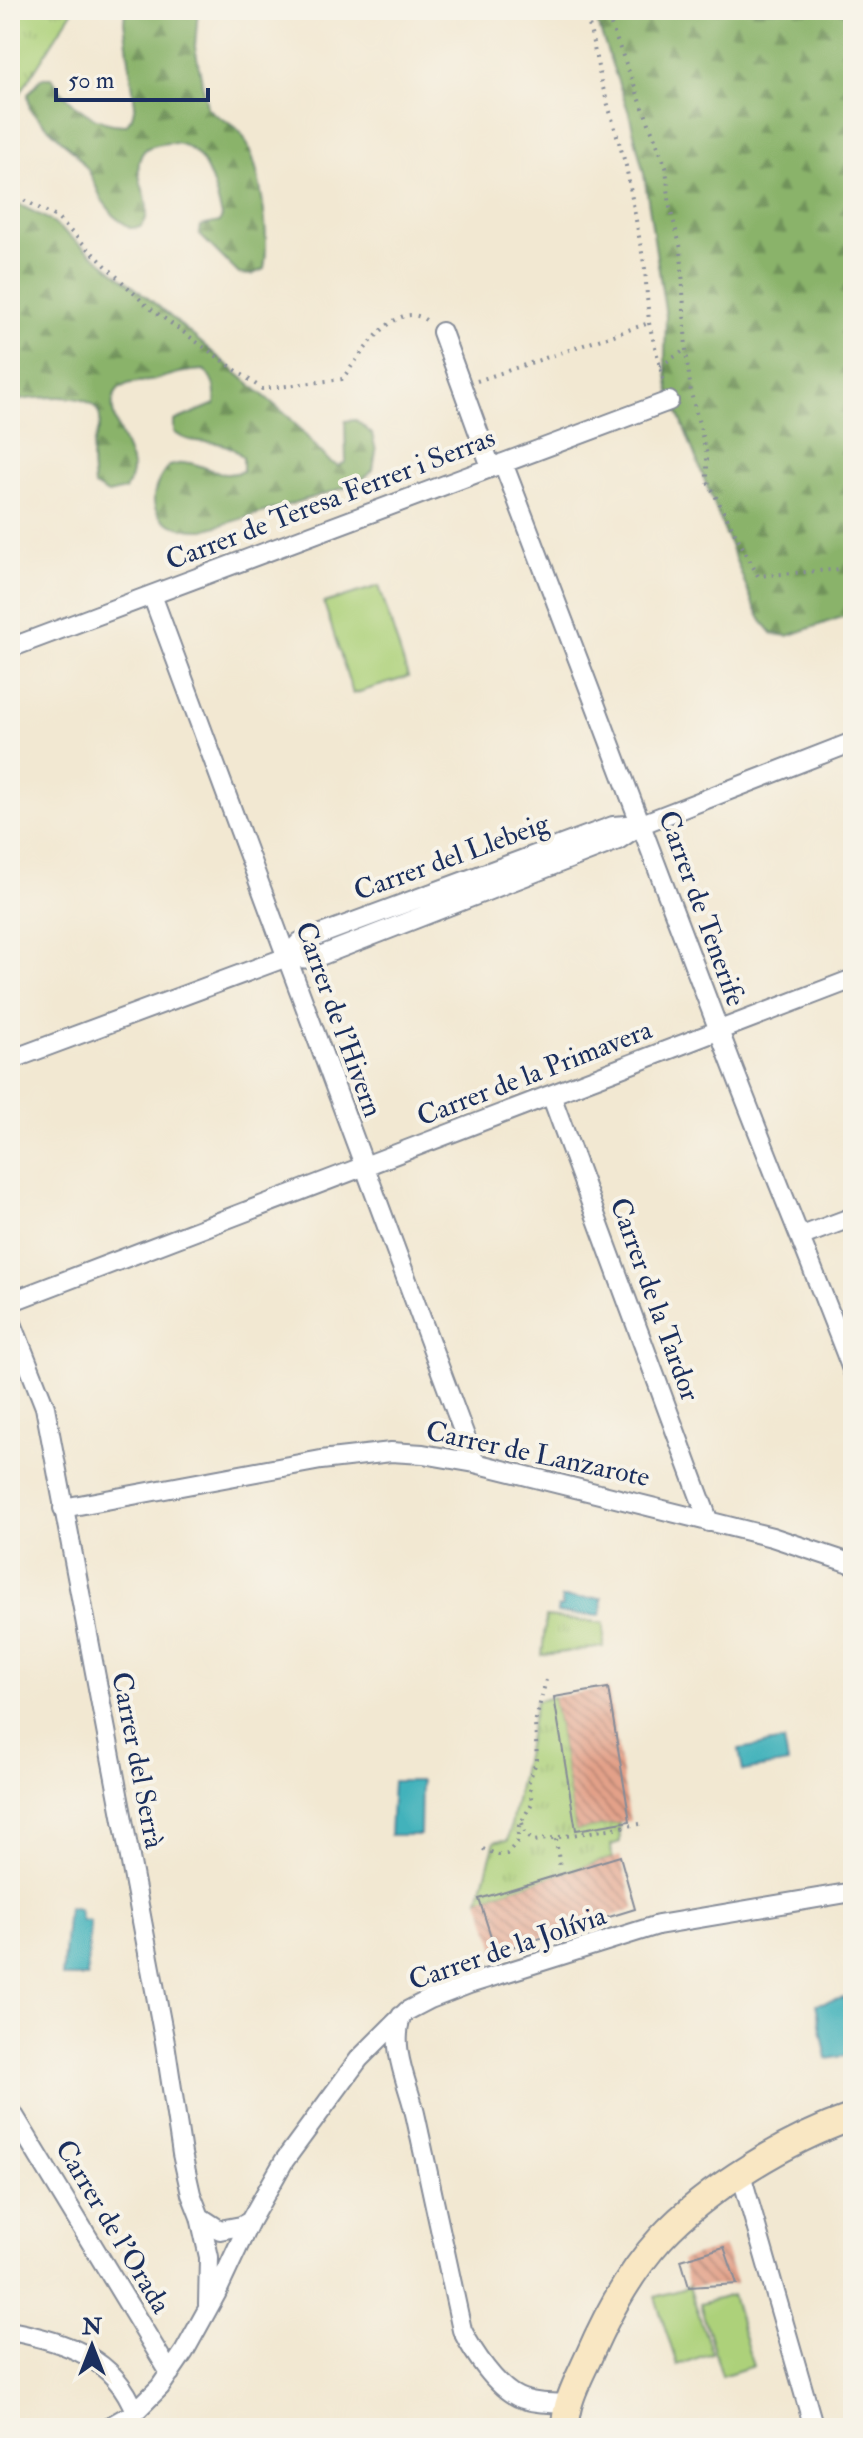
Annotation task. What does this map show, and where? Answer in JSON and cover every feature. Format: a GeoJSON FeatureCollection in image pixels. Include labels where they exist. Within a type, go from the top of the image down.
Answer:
{"type":"FeatureCollection","features":[{"type":"Feature","properties":{"kind":"street","name":"Carrer de Tenerife"},"geometry":{"type":"LineString","coordinates":[[442,332],[461,386],[497,465],[642,824],[719,1031],[853,1372]]}},
{"type":"Feature","properties":{"kind":"street","name":"Carrer de Teresa Ferrer i Serras"},"geometry":{"type":"LineString","coordinates":[[10,648],[669,401]]}},
{"type":"Feature","properties":{"kind":"street","name":"Carrer de l'Hivern"},"geometry":{"type":"LineString","coordinates":[[152,595],[475,1463]]}},
{"type":"Feature","properties":{"kind":"street","name":"Carrer del Llebeig"},"geometry":{"type":"LineString","coordinates":[[10,1060],[287,957],[312,959],[618,840],[642,824],[853,742]]}},
{"type":"Feature","properties":{"kind":"street","name":"Carrer de la Primavera"},"geometry":{"type":"LineString","coordinates":[[10,1302],[853,979]]}},
{"type":"Feature","properties":{"kind":"street","name":"Carrer de la Tardor"},"geometry":{"type":"LineString","coordinates":[[551,1095],[709,1522]]}},
{"type":"Feature","properties":{"kind":"street"},"geometry":{"type":"LineString","coordinates":[[802,1236],[853,1217]]}},
{"type":"Feature","properties":{"kind":"street","name":"Carrer del Serrà"},"geometry":{"type":"LineString","coordinates":[[10,1318],[45,1407],[165,2043],[182,2154],[209,2257],[208,2309]]}},
{"type":"Feature","properties":{"kind":"street","name":"Carrer de Lanzarote"},"geometry":{"type":"LineString","coordinates":[[63,1508],[321,1460],[391,1452],[423,1454],[475,1463],[772,1537],[853,1564]]}},
{"type":"Feature","properties":{"kind":"street","name":"Carrer de la Jolívia"},"geometry":{"type":"LineString","coordinates":[[107,2428],[135,2412],[170,2373],[208,2309],[250,2221],[284,2161],[359,2059],[401,2016],[430,1999],[469,1984],[658,1925],[853,1892]]}},
{"type":"Feature","properties":{"kind":"street"},"geometry":{"type":"LineString","coordinates":[[401,2016],[397,2045],[401,2068],[415,2114],[462,2330],[480,2360],[516,2396],[567,2416],[597,2337],[646,2256],[663,2236],[706,2198],[741,2174],[789,2145],[853,2117]]}},
{"type":"Feature","properties":{"kind":"street"},"geometry":{"type":"LineString","coordinates":[[359,2059],[381,2053],[388,2055],[401,2068]]}},
{"type":"Feature","properties":{"kind":"street","name":"Carrer de l'Orada"},"geometry":{"type":"LineString","coordinates":[[10,2109],[170,2373]]}},
{"type":"Feature","properties":{"kind":"street"},"geometry":{"type":"LineString","coordinates":[[741,2174],[814,2428]]}},
{"type":"Feature","properties":{"kind":"street"},"geometry":{"type":"LineString","coordinates":[[200,2217],[220,2230],[250,2221]]}},
{"type":"Feature","properties":{"kind":"street"},"geometry":{"type":"LineString","coordinates":[[10,2331],[79,2350],[110,2371],[129,2395],[135,2412]]}},
{"type":"Feature","properties":{"kind":"path"},"geometry":{"type":"LineString","coordinates":[[586,10],[601,81],[626,166],[645,269],[649,323],[669,401]]}},
{"type":"Feature","properties":{"kind":"path"},"geometry":{"type":"LineString","coordinates":[[605,10],[666,167],[670,208],[681,249],[691,393],[707,455],[707,480],[758,576],[853,568]]}},
{"type":"Feature","properties":{"kind":"path"},"geometry":{"type":"LineString","coordinates":[[10,193],[56,217],[147,306],[262,389],[342,379],[390,321],[408,313],[422,316],[442,332]]}},
{"type":"Feature","properties":{"kind":"path"},"geometry":{"type":"LineString","coordinates":[[461,386],[649,323]]}},
{"type":"Feature","properties":{"kind":"path"},"geometry":{"type":"LineString","coordinates":[[660,366],[686,350]]}},
{"type":"Feature","properties":{"kind":"path"},"geometry":{"type":"LineString","coordinates":[[483,1849],[498,1855],[511,1852],[517,1842],[522,1820],[532,1803],[529,1781],[537,1760],[535,1723],[546,1680]]}},
{"type":"Feature","properties":{"kind":"path"},"geometry":{"type":"LineString","coordinates":[[522,1820],[522,1827],[530,1839],[544,1841],[640,1824]]}},
{"type":"Feature","properties":{"kind":"path"},"geometry":{"type":"LineString","coordinates":[[556,1839],[560,1869]]}},
{"type":"Feature","properties":{"kind":"green space"},"geometry":{"type":"Polygon","coordinates":[[[10,10],[73,10],[10,109],[10,10]]]}},
{"type":"Feature","properties":{"kind":"green space"},"geometry":{"type":"Polygon","coordinates":[[[125,10],[198,10],[195,47],[207,107],[241,133],[259,180],[265,219],[264,269],[251,275],[239,274],[199,234],[200,226],[220,222],[222,216],[204,165],[197,154],[187,147],[176,143],[161,144],[149,147],[143,153],[139,174],[146,202],[146,219],[141,227],[131,228],[116,218],[102,200],[89,171],[74,152],[30,110],[28,94],[42,78],[51,78],[83,111],[103,122],[126,125],[135,105],[125,10]]]}},
{"type":"Feature","properties":{"kind":"green space"},"geometry":{"type":"Polygon","coordinates":[[[599,10],[844,10],[853,63],[853,613],[788,636],[773,634],[753,604],[669,389],[665,359],[666,316],[644,174],[629,113],[596,19],[599,10]]]}},
{"type":"Feature","properties":{"kind":"green space"},"geometry":{"type":"Polygon","coordinates":[[[10,200],[48,219],[158,306],[290,418],[329,461],[338,466],[346,462],[345,421],[356,420],[372,434],[376,451],[373,470],[357,484],[204,530],[175,526],[165,521],[154,503],[159,480],[169,466],[187,463],[228,474],[243,471],[243,457],[233,449],[191,440],[174,432],[174,421],[215,404],[214,386],[204,370],[132,383],[119,389],[114,397],[114,416],[130,457],[131,475],[125,490],[108,494],[94,486],[92,454],[100,422],[96,408],[76,398],[10,401],[10,200]]]}},
{"type":"Feature","properties":{"kind":"green space"},"geometry":{"type":"Polygon","coordinates":[[[379,586],[408,677],[353,694],[324,603],[379,586]]]}},
{"type":"Feature","properties":{"kind":"green space"},"geometry":{"type":"Polygon","coordinates":[[[546,1617],[604,1623],[604,1647],[542,1655],[546,1617]]]}},
{"type":"Feature","properties":{"kind":"green space"},"geometry":{"type":"Polygon","coordinates":[[[554,1697],[576,1830],[619,1823],[620,1842],[611,1845],[612,1858],[479,1899],[495,1841],[508,1840],[536,1701],[554,1697]]]}},
{"type":"Feature","properties":{"kind":"green space"},"geometry":{"type":"Polygon","coordinates":[[[689,2287],[712,2353],[677,2365],[655,2297],[689,2287]]]}},
{"type":"Feature","properties":{"kind":"green space"},"geometry":{"type":"Polygon","coordinates":[[[732,2295],[753,2366],[722,2376],[700,2304],[732,2295]]]}},
{"type":"Feature","properties":{"kind":"water"},"geometry":{"type":"Polygon","coordinates":[[[562,1598],[602,1598],[601,1616],[557,1613],[558,1607],[562,1607],[562,1598]]]}},
{"type":"Feature","properties":{"kind":"water"},"geometry":{"type":"Polygon","coordinates":[[[784,1741],[788,1763],[743,1771],[739,1749],[784,1741]]]}},
{"type":"Feature","properties":{"kind":"water"},"geometry":{"type":"Polygon","coordinates":[[[393,1781],[421,1781],[420,1835],[390,1835],[393,1781]]]}},
{"type":"Feature","properties":{"kind":"water"},"geometry":{"type":"Polygon","coordinates":[[[68,1907],[79,1909],[81,1920],[90,1921],[87,1977],[62,1977],[68,1907]]]}},
{"type":"Feature","properties":{"kind":"water"},"geometry":{"type":"Polygon","coordinates":[[[844,1998],[853,2054],[827,2059],[816,2004],[844,1998]]]}},
{"type":"Feature","properties":{"kind":"building"},"geometry":{"type":"Polygon","coordinates":[[[608,1688],[630,1821],[576,1830],[554,1697],[608,1688]]]}},
{"type":"Feature","properties":{"kind":"building"},"geometry":{"type":"Polygon","coordinates":[[[620,1856],[635,1909],[496,1952],[479,1899],[620,1856]]]}},
{"type":"Feature","properties":{"kind":"building"},"geometry":{"type":"Polygon","coordinates":[[[724,2247],[737,2284],[689,2287],[681,2260],[724,2247]]]}}]}
